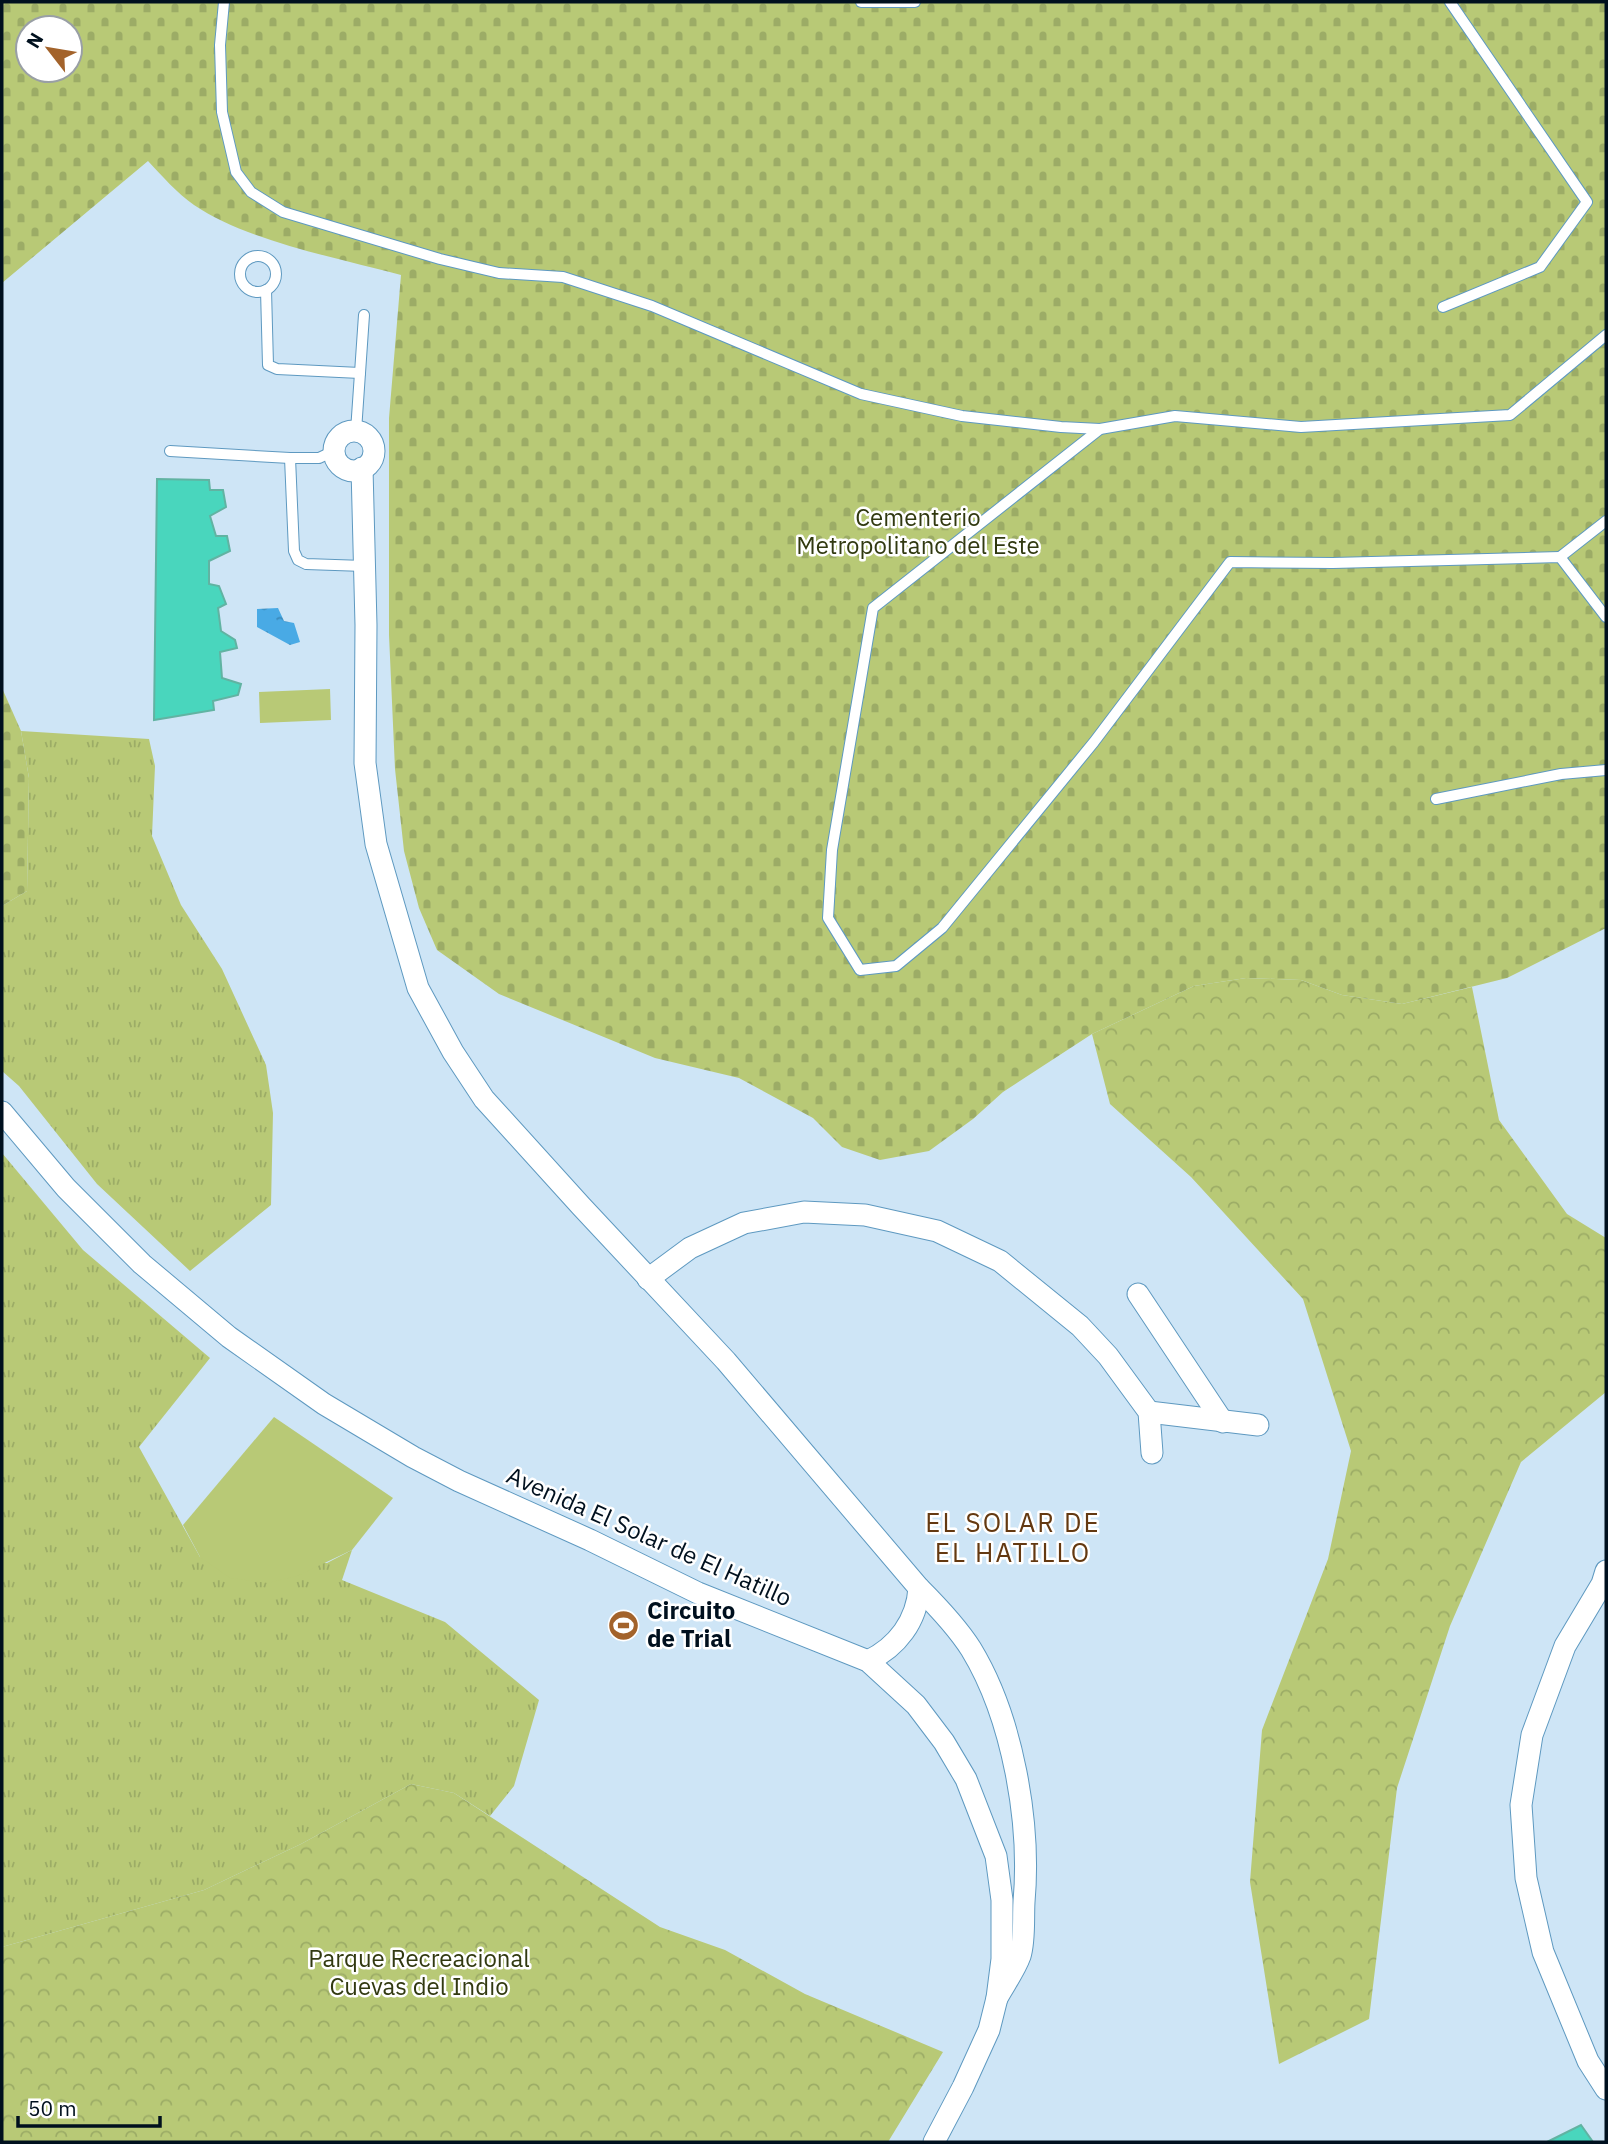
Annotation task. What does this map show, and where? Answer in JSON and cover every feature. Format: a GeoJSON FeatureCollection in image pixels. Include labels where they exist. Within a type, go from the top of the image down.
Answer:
{"type":"FeatureCollection","features":[{"type":"Feature","properties":{"kind":"street"},"geometry":{"type":"LineString","coordinates":[[356,431],[367,436],[373,447],[371,459],[356,470],[343,468],[334,451],[335,444],[343,434],[356,431]]}},
{"type":"Feature","properties":{"kind":"street"},"geometry":{"type":"LineString","coordinates":[[362,468],[365,762],[376,844],[418,988],[453,1052],[484,1100],[726,1361],[944,1614],[970,1648],[982,1670],[1003,1725],[1023,1821],[1026,1882],[1020,1955],[997,1998]]}},
{"type":"Feature","properties":{"kind":"street","name":"Avenida El Solar de El Hatillo"},"geometry":{"type":"LineString","coordinates":[[2,1112],[74,1196],[142,1264],[229,1337],[324,1404],[459,1481],[698,1592],[869,1661],[901,1689],[956,1760],[996,1856],[1000,1879],[1002,1959],[997,1998],[989,2030],[934,2142]]}},
{"type":"Feature","properties":{"kind":"street"},"geometry":{"type":"LineString","coordinates":[[648,1279],[690,1248],[744,1223],[804,1212],[864,1215],[937,1231],[1000,1261],[1080,1326],[1108,1356],[1149,1412],[1152,1452]]}},
{"type":"Feature","properties":{"kind":"street"},"geometry":{"type":"LineString","coordinates":[[1138,1294],[1223,1422]]}},
{"type":"Feature","properties":{"kind":"street"},"geometry":{"type":"LineString","coordinates":[[1149,1412],[1258,1424]]}},
{"type":"Feature","properties":{"kind":"street"},"geometry":{"type":"LineString","coordinates":[[1606,1571],[1602,1584],[1565,1646],[1532,1735],[1521,1805],[1526,1878],[1543,1952],[1588,2061],[1606,2089]]}},
{"type":"Feature","properties":{"kind":"street"},"geometry":{"type":"LineString","coordinates":[[869,1661],[891,1646],[909,1623],[915,1613],[919,1588]]}},
{"type":"Feature","properties":{"kind":"lane"},"geometry":{"type":"LineString","coordinates":[[224,2],[220,45],[222,112],[236,172],[251,192],[283,212],[440,259],[499,273],[563,277],[652,306],[861,394],[962,416],[1100,429],[1175,416],[1301,427],[1510,415],[1606,335]]}},
{"type":"Feature","properties":{"kind":"lane"},"geometry":{"type":"LineString","coordinates":[[861,2],[915,2]]}},
{"type":"Feature","properties":{"kind":"lane"},"geometry":{"type":"LineString","coordinates":[[1443,307],[1540,267],[1587,202],[1450,2]]}},
{"type":"Feature","properties":{"kind":"lane"},"geometry":{"type":"LineString","coordinates":[[266,290],[268,365],[277,369],[360,373]]}},
{"type":"Feature","properties":{"kind":"lane"},"geometry":{"type":"LineString","coordinates":[[356,431],[364,315]]}},
{"type":"Feature","properties":{"kind":"lane"},"geometry":{"type":"LineString","coordinates":[[1100,429],[873,608],[832,850],[828,918],[860,970],[896,966],[942,928],[1094,742],[1230,562],[1333,563],[1560,557],[1606,521]]}},
{"type":"Feature","properties":{"kind":"lane"},"geometry":{"type":"LineString","coordinates":[[170,451],[319,458],[334,451]]}},
{"type":"Feature","properties":{"kind":"lane"},"geometry":{"type":"LineString","coordinates":[[290,458],[294,551],[298,560],[306,564],[365,566]]}},
{"type":"Feature","properties":{"kind":"lane"},"geometry":{"type":"LineString","coordinates":[[1560,557],[1606,617]]}},
{"type":"Feature","properties":{"kind":"lane"},"geometry":{"type":"LineString","coordinates":[[1436,799],[1561,774],[1606,770]]}},
{"type":"Feature","properties":{"kind":"green space","name":"Cementerio Metropolitano del Este"},"geometry":{"type":"Polygon","coordinates":[[[2,2],[1606,2],[1606,928],[1507,978],[1402,1004],[1342,995],[1301,980],[1246,978],[1194,986],[1092,1034],[1003,1092],[973,1119],[929,1151],[880,1160],[842,1147],[813,1118],[739,1078],[655,1058],[499,994],[437,950],[419,908],[404,851],[395,769],[389,635],[389,418],[401,275],[294,247],[240,229],[194,205],[148,161],[2,283],[2,2]]]}},
{"type":"Feature","properties":{"kind":"green space"},"geometry":{"type":"Polygon","coordinates":[[[2,688],[21,731],[29,778],[27,891],[2,906],[2,688]]]}},
{"type":"Feature","properties":{"kind":"green space"},"geometry":{"type":"Polygon","coordinates":[[[330,689],[331,720],[260,723],[259,692],[330,689]]]}},
{"type":"Feature","properties":{"kind":"green space"},"geometry":{"type":"Polygon","coordinates":[[[21,731],[149,739],[155,766],[152,836],[181,905],[222,969],[266,1065],[273,1113],[271,1205],[190,1271],[97,1184],[19,1086],[2,1071],[2,906],[27,891],[29,778],[21,731]]]}},
{"type":"Feature","properties":{"kind":"green space"},"geometry":{"type":"Polygon","coordinates":[[[1246,978],[1301,980],[1342,995],[1402,1004],[1472,987],[1499,1120],[1567,1214],[1606,1238],[1606,1392],[1521,1462],[1450,1626],[1397,1788],[1369,2019],[1279,2064],[1250,1882],[1262,1730],[1328,1559],[1351,1451],[1303,1299],[1191,1177],[1110,1104],[1092,1034],[1194,986],[1246,978]]]}},
{"type":"Feature","properties":{"kind":"green space"},"geometry":{"type":"Polygon","coordinates":[[[2,1153],[83,1250],[210,1358],[139,1447],[200,1557],[327,1563],[352,1550],[342,1580],[445,1622],[539,1700],[514,1786],[490,1816],[454,1793],[411,1784],[301,1844],[204,1890],[2,1947],[2,1153]]]}},
{"type":"Feature","properties":{"kind":"green space"},"geometry":{"type":"Polygon","coordinates":[[[274,1417],[393,1498],[352,1550],[297,1576],[268,1583],[230,1578],[200,1557],[183,1525],[274,1417]]]}},
{"type":"Feature","properties":{"kind":"green space","name":"Parque Recreacional Cuevas del Indio"},"geometry":{"type":"Polygon","coordinates":[[[411,1784],[454,1793],[660,1927],[725,1950],[805,1994],[943,2052],[888,2142],[2,2142],[2,1947],[204,1890],[301,1844],[411,1784]]]}},
{"type":"Feature","properties":{"kind":"water"},"geometry":{"type":"Polygon","coordinates":[[[278,608],[284,621],[294,623],[300,642],[290,645],[257,627],[257,609],[278,608]]]}},
{"type":"Feature","properties":{"kind":"building"},"geometry":{"type":"Polygon","coordinates":[[[157,479],[209,480],[210,490],[223,490],[226,507],[210,516],[216,536],[227,536],[230,551],[209,561],[209,584],[219,586],[226,604],[218,608],[221,631],[235,640],[237,648],[220,652],[222,678],[241,684],[238,695],[213,701],[214,710],[154,720],[157,479]]]}},
{"type":"Feature","properties":{"kind":"building"},"geometry":{"type":"Polygon","coordinates":[[[1581,2125],[1593,2142],[1547,2142],[1581,2125]]]}},
{"type":"Feature","properties":{"kind":"place","name":"Circuito de Trial"},"geometry":{"type":"Point","coordinates":[624,1625]}},
{"type":"Feature","properties":{"kind":"district","name":"EL SOLAR DE EL HATILLO"},"geometry":{"type":"Point","coordinates":[1013,1538]}}]}
